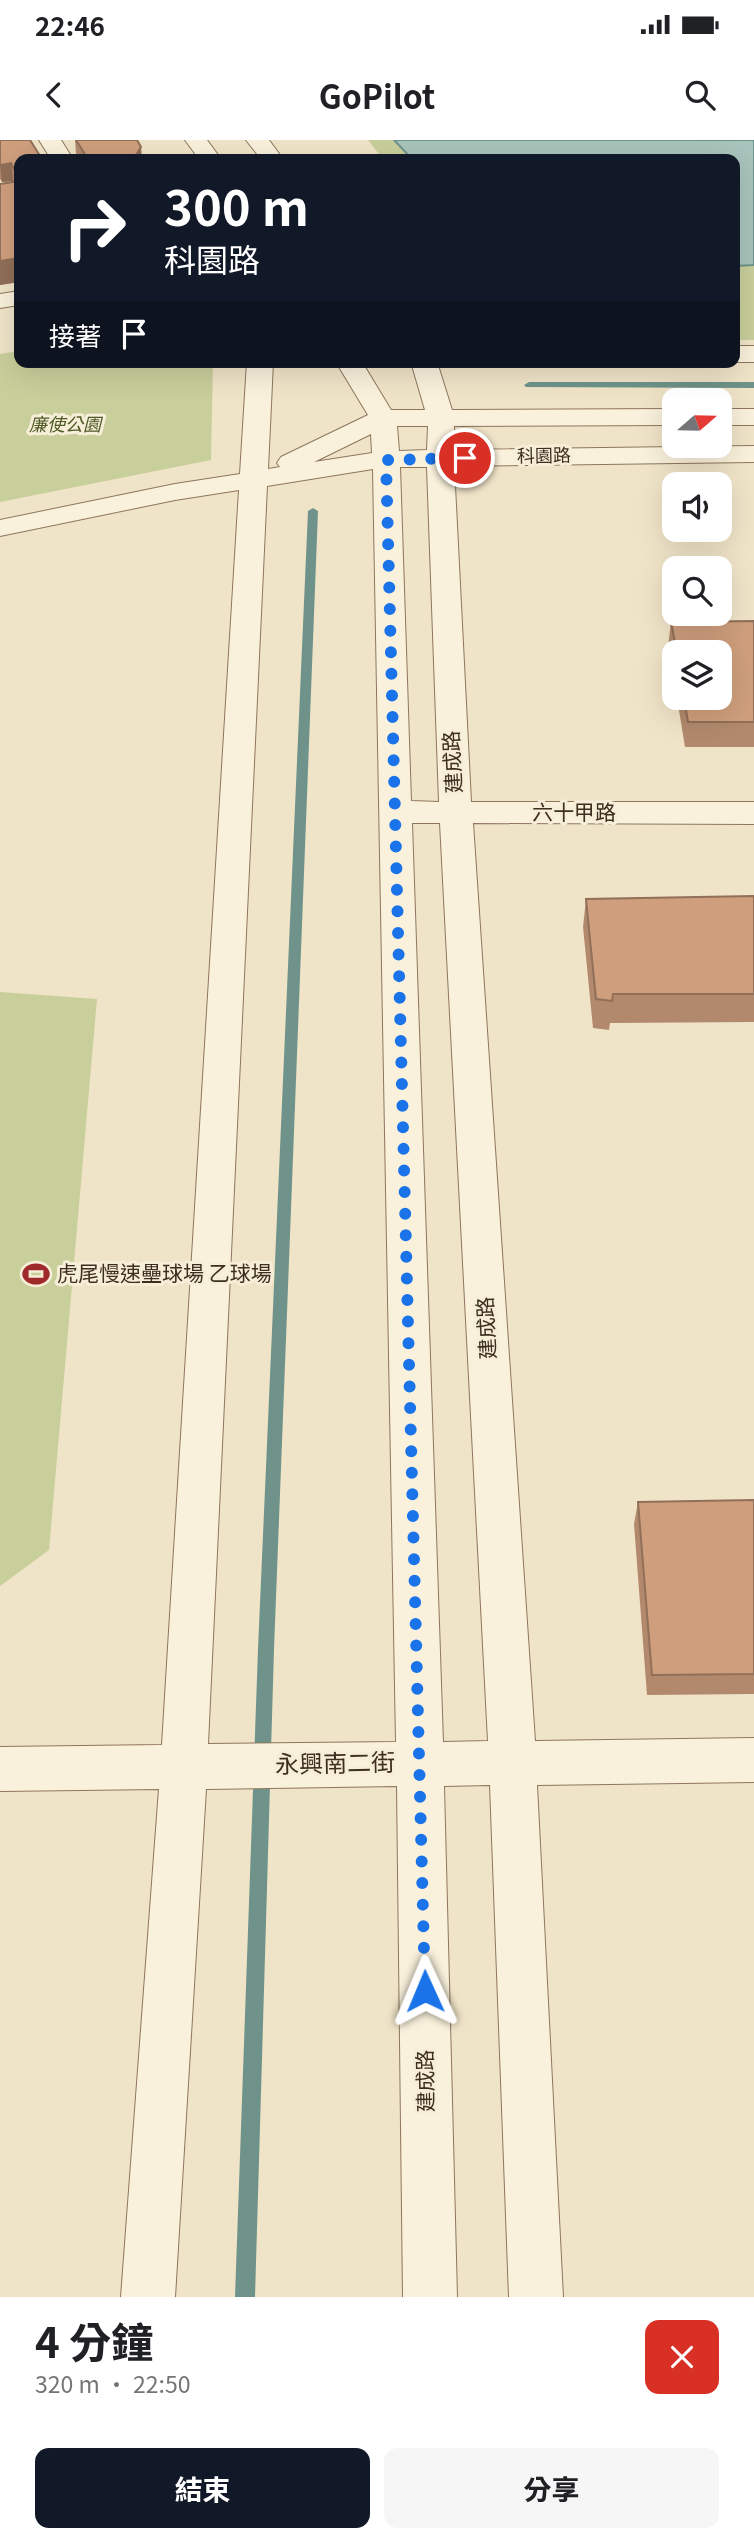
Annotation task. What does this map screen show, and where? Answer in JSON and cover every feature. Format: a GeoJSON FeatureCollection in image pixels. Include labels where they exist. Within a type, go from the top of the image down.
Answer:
{"type":"FeatureCollection","features":[{"type":"Feature","properties":{"kind":"street"},"geometry":{"type":"LineString","coordinates":[[257,140],[268,154]]}},
{"type":"Feature","properties":{"kind":"street"},"geometry":{"type":"LineString","coordinates":[[148,2297],[187,1767],[260,368]]}},
{"type":"Feature","properties":{"kind":"street","name":"建成路"},"geometry":{"type":"LineString","coordinates":[[364,368],[406,385],[441,418],[439,458],[456,814],[513,1763],[536,2297]]}},
{"type":"Feature","properties":{"kind":"street","name":"科園路"},"geometry":{"type":"LineString","coordinates":[[253,481],[406,385],[441,418],[662,417]]}},
{"type":"Feature","properties":{"kind":"street","name":"建成路"},"geometry":{"type":"LineString","coordinates":[[406,385],[386,460],[420,1763],[430,2297]]}},
{"type":"Feature","properties":{"kind":"street"},"geometry":{"type":"LineString","coordinates":[[732,417],[754,417]]}},
{"type":"Feature","properties":{"kind":"street","name":"科園路"},"geometry":{"type":"LineString","coordinates":[[0,528],[175,492],[386,460],[754,454]]}},
{"type":"Feature","properties":{"kind":"street","name":"六十甲路"},"geometry":{"type":"LineString","coordinates":[[395,813],[754,813]]}},
{"type":"Feature","properties":{"kind":"street","name":"永興南二街"},"geometry":{"type":"LineString","coordinates":[[0,1769],[754,1760]]}},
{"type":"Feature","properties":{"kind":"green space"},"geometry":{"type":"Polygon","coordinates":[[[368,140],[754,140],[754,340],[740,340],[740,154],[379,154],[368,140]]]}},
{"type":"Feature","properties":{"kind":"green space","name":"廉使公園"},"geometry":{"type":"Polygon","coordinates":[[[14,352],[14,368],[213,368],[211,460],[0,502],[0,354],[14,352]]]}},
{"type":"Feature","properties":{"kind":"green space","name":"虎尾慢速壘球場 乙球場"},"geometry":{"type":"Polygon","coordinates":[[[0,992],[97,999],[49,1550],[0,1586],[0,992]]]}},
{"type":"Feature","properties":{"kind":"water"},"geometry":{"type":"Polygon","coordinates":[[[394,140],[754,140],[754,265],[740,266],[740,154],[407,154],[394,140]]]}},
{"type":"Feature","properties":{"kind":"building"},"geometry":{"type":"Polygon","coordinates":[[[0,140],[30,140],[39,154],[14,154],[14,169],[11,163],[0,165],[0,140]]]}},
{"type":"Feature","properties":{"kind":"building"},"geometry":{"type":"Polygon","coordinates":[[[76,140],[137,140],[141,147],[137,154],[85,154],[76,140]]]}},
{"type":"Feature","properties":{"kind":"building"},"geometry":{"type":"Polygon","coordinates":[[[14,182],[14,259],[0,261],[0,184],[14,182]]]}},
{"type":"Feature","properties":{"kind":"building"},"geometry":{"type":"Polygon","coordinates":[[[732,621],[754,621],[754,722],[688,722],[686,710],[732,710],[732,640],[674,640],[672,626],[732,626],[732,621]]]}},
{"type":"Feature","properties":{"kind":"building"},"geometry":{"type":"Polygon","coordinates":[[[754,896],[754,994],[613,994],[612,1001],[596,999],[586,899],[754,896]]]}},
{"type":"Feature","properties":{"kind":"building"},"geometry":{"type":"Polygon","coordinates":[[[754,1500],[754,1674],[652,1675],[638,1502],[754,1500]]]}},
{"type":"Feature","properties":{"kind":"waterway"},"geometry":{"type":"LineString","coordinates":[[529,385],[754,385]]}},
{"type":"Feature","properties":{"kind":"waterway"},"geometry":{"type":"LineString","coordinates":[[245,2297],[266,1649],[313,511]]}},
{"type":"Feature","properties":{"kind":"place","name":"虎尾慢速壘球場 乙球場"},"geometry":{"type":"Point","coordinates":[36,1274]}},
{"type":"Feature","properties":{"kind":"route"},"geometry":{"type":"LineString","coordinates":[[425,1991],[386,460],[465,458]]}}]}
